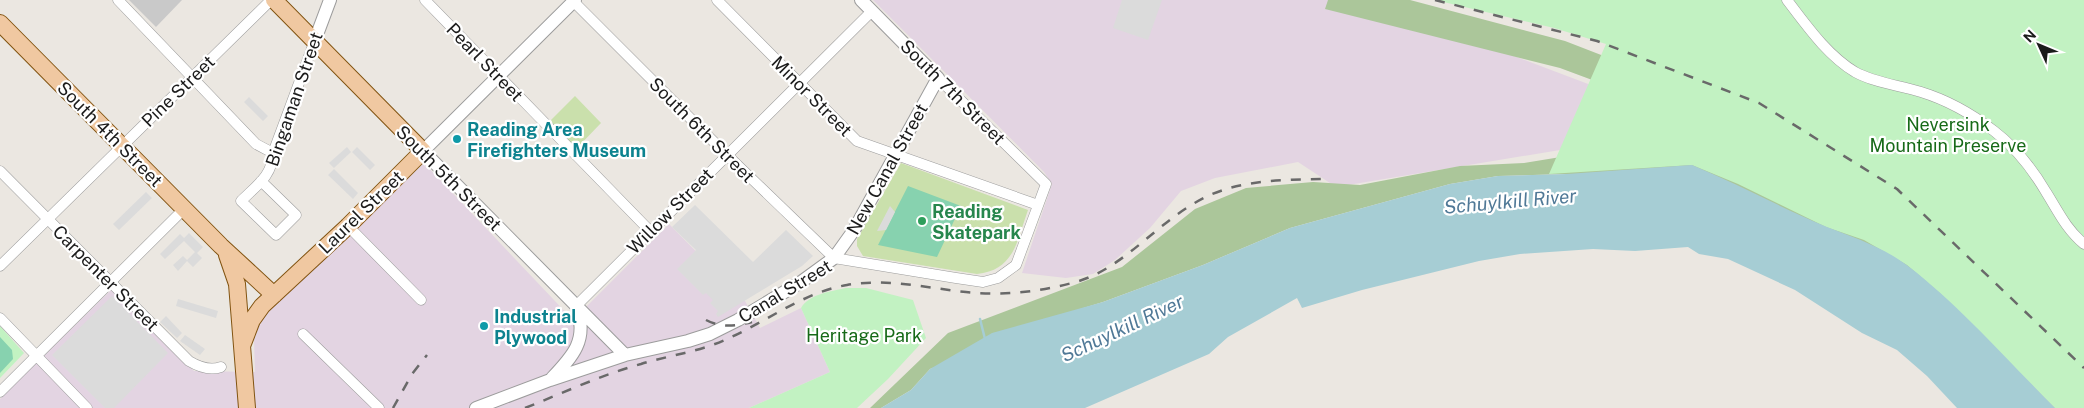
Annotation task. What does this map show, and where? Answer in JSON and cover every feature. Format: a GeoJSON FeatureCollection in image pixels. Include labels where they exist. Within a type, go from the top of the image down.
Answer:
{"type":"FeatureCollection","features":[{"type":"Feature","properties":{"kind":"main road","name":"South 5th Street"},"geometry":{"type":"LineString","coordinates":[[272,0],[423,151]]}},
{"type":"Feature","properties":{"kind":"main road","name":"South 4th Street"},"geometry":{"type":"LineString","coordinates":[[0,23],[221,246],[274,295]]}},
{"type":"Feature","properties":{"kind":"main road","name":"Laurel Street"},"geometry":{"type":"LineString","coordinates":[[243,349],[252,320],[274,295],[348,226],[423,151]]}},
{"type":"Feature","properties":{"kind":"main road","name":"South 4th Street"},"geometry":{"type":"LineString","coordinates":[[221,246],[230,260],[236,276],[243,349]]}},
{"type":"Feature","properties":{"kind":"main road"},"geometry":{"type":"LineString","coordinates":[[243,349],[247,408]]}},
{"type":"Feature","properties":{"kind":"street"},"geometry":{"type":"LineString","coordinates":[[118,0],[256,144],[273,153]]}},
{"type":"Feature","properties":{"kind":"street","name":"Pine Street"},"geometry":{"type":"LineString","coordinates":[[0,266],[272,0]]}},
{"type":"Feature","properties":{"kind":"street","name":"Bingaman Street"},"geometry":{"type":"LineString","coordinates":[[261,181],[296,215],[276,235],[241,202],[270,171],[273,153],[330,0]]}},
{"type":"Feature","properties":{"kind":"street","name":"Pearl Street"},"geometry":{"type":"LineString","coordinates":[[424,0],[650,231]]}},
{"type":"Feature","properties":{"kind":"street","name":"Minor Street"},"geometry":{"type":"LineString","coordinates":[[717,0],[857,141],[1038,205]]}},
{"type":"Feature","properties":{"kind":"street","name":"South 7th Street"},"geometry":{"type":"LineString","coordinates":[[861,0],[1046,184]]}},
{"type":"Feature","properties":{"kind":"street"},"geometry":{"type":"LineString","coordinates":[[1788,0],[1822,43],[1855,71],[1872,79],[1942,100],[1972,116],[1997,133],[2029,167],[2062,220],[2084,244]]}},
{"type":"Feature","properties":{"kind":"street","name":"Laurel Street"},"geometry":{"type":"LineString","coordinates":[[423,151],[574,1]]}},
{"type":"Feature","properties":{"kind":"street","name":"South 6th Street"},"geometry":{"type":"LineString","coordinates":[[574,1],[727,156],[834,258]]}},
{"type":"Feature","properties":{"kind":"street","name":"Willow Street"},"geometry":{"type":"LineString","coordinates":[[576,306],[872,11]]}},
{"type":"Feature","properties":{"kind":"street","name":"New Canal Street"},"geometry":{"type":"LineString","coordinates":[[834,258],[854,230],[938,78]]}},
{"type":"Feature","properties":{"kind":"street","name":"South 5th Street"},"geometry":{"type":"LineString","coordinates":[[423,151],[626,355]]}},
{"type":"Feature","properties":{"kind":"street","name":"Carpenter Street"},"geometry":{"type":"LineString","coordinates":[[0,170],[189,362],[198,367],[216,369],[221,367]]}},
{"type":"Feature","properties":{"kind":"street","name":"Canal Street"},"geometry":{"type":"LineString","coordinates":[[476,408],[550,380],[626,355],[688,341],[727,326],[801,282],[834,258],[965,280],[983,282],[998,278],[1016,265],[1046,184]]}},
{"type":"Feature","properties":{"kind":"street"},"geometry":{"type":"LineString","coordinates":[[0,392],[36,354],[184,209]]}},
{"type":"Feature","properties":{"kind":"street"},"geometry":{"type":"LineString","coordinates":[[348,226],[421,300]]}},
{"type":"Feature","properties":{"kind":"street"},"geometry":{"type":"LineString","coordinates":[[550,380],[569,360],[576,349],[582,327],[576,306]]}},
{"type":"Feature","properties":{"kind":"street"},"geometry":{"type":"LineString","coordinates":[[0,318],[87,408]]}},
{"type":"Feature","properties":{"kind":"street"},"geometry":{"type":"LineString","coordinates":[[303,334],[379,408]]}},
{"type":"Feature","properties":{"kind":"shaded area"},"geometry":{"type":"Polygon","coordinates":[[[129,0],[182,0],[156,27],[129,0]]]}},
{"type":"Feature","properties":{"kind":"shaded area"},"geometry":{"type":"Polygon","coordinates":[[[873,0],[1366,0],[1612,93],[1596,144],[1336,187],[1298,162],[1215,178],[1181,191],[1150,228],[1115,260],[1093,274],[1066,278],[1022,273],[1052,184],[1044,172],[873,0]]]}},
{"type":"Feature","properties":{"kind":"shaded area"},"geometry":{"type":"Polygon","coordinates":[[[1122,0],[1162,0],[1148,40],[1113,28],[1122,0]]]}},
{"type":"Feature","properties":{"kind":"shaded area"},"geometry":{"type":"Polygon","coordinates":[[[249,97],[268,116],[263,121],[244,102],[249,97]]]}},
{"type":"Feature","properties":{"kind":"shaded area"},"geometry":{"type":"Polygon","coordinates":[[[347,147],[351,152],[334,168],[329,163],[347,147]]]}},
{"type":"Feature","properties":{"kind":"shaded area"},"geometry":{"type":"Polygon","coordinates":[[[357,147],[375,165],[370,170],[352,152],[357,147]]]}},
{"type":"Feature","properties":{"kind":"shaded area"},"geometry":{"type":"Polygon","coordinates":[[[424,163],[573,320],[669,224],[745,301],[760,328],[801,308],[830,372],[749,408],[0,408],[0,399],[111,290],[194,371],[255,372],[254,339],[263,315],[424,163]]]}},
{"type":"Feature","properties":{"kind":"shaded area"},"geometry":{"type":"Polygon","coordinates":[[[334,169],[358,193],[353,199],[328,175],[334,169]]]}},
{"type":"Feature","properties":{"kind":"shaded area"},"geometry":{"type":"Polygon","coordinates":[[[146,192],[152,198],[119,230],[113,224],[146,192]]]}},
{"type":"Feature","properties":{"kind":"shaded area"},"geometry":{"type":"Polygon","coordinates":[[[695,205],[753,262],[786,230],[813,256],[802,266],[718,317],[716,314],[718,311],[710,303],[713,300],[706,293],[703,295],[677,269],[696,250],[672,227],[695,205]]]}},
{"type":"Feature","properties":{"kind":"shaded area"},"geometry":{"type":"Polygon","coordinates":[[[890,206],[895,212],[886,230],[877,231],[890,206]]]}},
{"type":"Feature","properties":{"kind":"shaded area"},"geometry":{"type":"Polygon","coordinates":[[[189,233],[203,247],[197,253],[202,258],[193,267],[187,261],[178,271],[173,265],[183,256],[187,260],[195,252],[184,241],[165,259],[160,254],[180,234],[184,238],[189,233]]]}},
{"type":"Feature","properties":{"kind":"shaded area"},"geometry":{"type":"Polygon","coordinates":[[[112,296],[168,353],[114,408],[105,408],[52,355],[112,296]]]}},
{"type":"Feature","properties":{"kind":"shaded area"},"geometry":{"type":"Polygon","coordinates":[[[178,299],[218,311],[216,318],[176,306],[178,299]]]}},
{"type":"Feature","properties":{"kind":"shaded area"},"geometry":{"type":"Polygon","coordinates":[[[166,316],[182,333],[177,338],[160,322],[166,316]]]}},
{"type":"Feature","properties":{"kind":"shaded area"},"geometry":{"type":"Polygon","coordinates":[[[185,335],[205,349],[200,355],[180,341],[185,335]]]}},
{"type":"Feature","properties":{"kind":"green space"},"geometry":{"type":"Polygon","coordinates":[[[1328,0],[1410,0],[1565,41],[1658,77],[2084,379],[2084,408],[2055,408],[1942,295],[1567,174],[1498,176],[1450,184],[1290,228],[1203,265],[1103,302],[1051,318],[930,369],[911,390],[881,408],[870,408],[948,333],[1122,267],[1195,209],[1246,188],[1313,182],[1360,185],[1460,166],[1524,163],[1634,145],[1662,106],[1560,68],[1325,9],[1328,0]]]}},
{"type":"Feature","properties":{"kind":"green space","name":"Neversink Mountain Preserve"},"geometry":{"type":"Polygon","coordinates":[[[1435,0],[2084,0],[2084,408],[2055,408],[1942,295],[1907,265],[1864,240],[1826,227],[1738,184],[1692,165],[1549,174],[1606,44],[1554,28],[1435,0]]]}},
{"type":"Feature","properties":{"kind":"green space"},"geometry":{"type":"Polygon","coordinates":[[[575,96],[601,123],[577,148],[549,122],[575,96]]]}},
{"type":"Feature","properties":{"kind":"green space"},"geometry":{"type":"Polygon","coordinates":[[[901,163],[1028,210],[1013,252],[1007,260],[999,267],[977,274],[863,256],[857,246],[857,239],[901,163]]]}},
{"type":"Feature","properties":{"kind":"green space","name":"Reading Skatepark"},"geometry":{"type":"Polygon","coordinates":[[[908,186],[961,206],[937,257],[878,245],[908,186]]]}},
{"type":"Feature","properties":{"kind":"green space","name":"Heritage Park"},"geometry":{"type":"Polygon","coordinates":[[[846,288],[866,288],[913,300],[926,338],[888,379],[857,408],[749,408],[830,372],[801,308],[809,299],[815,296],[846,288]]]}},
{"type":"Feature","properties":{"kind":"green space"},"geometry":{"type":"Polygon","coordinates":[[[0,326],[24,353],[0,378],[0,326]]]}},
{"type":"Feature","properties":{"kind":"green space"},"geometry":{"type":"Polygon","coordinates":[[[0,337],[12,350],[13,359],[0,373],[0,337]]]}},
{"type":"Feature","properties":{"kind":"water","name":"Schuylkill River"},"geometry":{"type":"Polygon","coordinates":[[[1692,165],[1810,220],[1869,243],[1898,259],[1927,281],[1965,316],[2055,408],[1957,408],[1927,376],[1897,350],[1862,333],[1795,290],[1728,259],[1699,254],[1688,247],[1635,251],[1593,249],[1520,254],[1479,261],[1362,290],[1302,308],[1297,298],[1228,337],[1209,354],[1085,408],[881,408],[911,390],[930,369],[992,333],[1103,302],[1203,265],[1290,228],[1450,184],[1498,176],[1567,174],[1692,165]]]}},
{"type":"Feature","properties":{"kind":"waterway"},"geometry":{"type":"LineString","coordinates":[[980,319],[985,339]]}},
{"type":"Feature","properties":{"kind":"railway"},"geometry":{"type":"LineString","coordinates":[[1435,0],[1597,41],[1759,103],[1897,189],[2084,368]]}},
{"type":"Feature","properties":{"kind":"railway"},"geometry":{"type":"LineString","coordinates":[[525,408],[611,373],[716,343],[742,332],[800,301],[847,285],[892,283],[979,293],[1006,293],[1033,291],[1072,283],[1105,269],[1178,214],[1208,196],[1223,190],[1255,183],[1321,179]]}},
{"type":"Feature","properties":{"kind":"railway"},"geometry":{"type":"LineString","coordinates":[[706,320],[729,326],[752,322]]}},
{"type":"Feature","properties":{"kind":"railway"},"geometry":{"type":"LineString","coordinates":[[393,408],[412,374],[427,355]]}},
{"type":"Feature","properties":{"kind":"place","name":"Reading Area Firefighters Museum"},"geometry":{"type":"Point","coordinates":[457,139]}},
{"type":"Feature","properties":{"kind":"place","name":"Reading Skatepark"},"geometry":{"type":"Point","coordinates":[922,221]}},
{"type":"Feature","properties":{"kind":"place","name":"Industrial Plywood"},"geometry":{"type":"Point","coordinates":[484,326]}}]}
